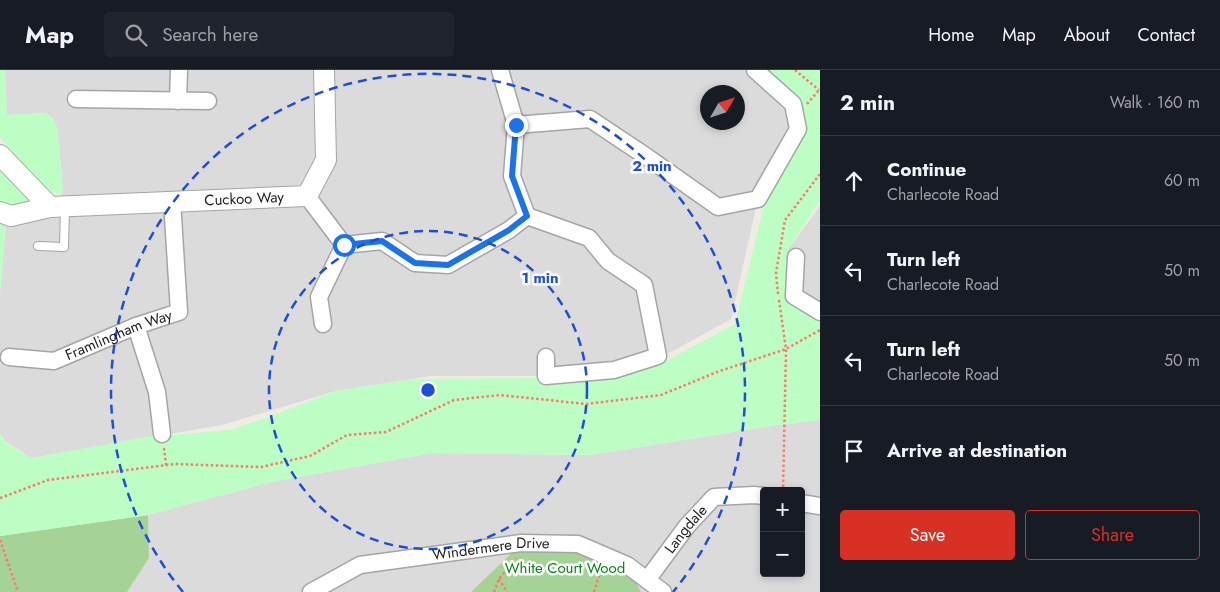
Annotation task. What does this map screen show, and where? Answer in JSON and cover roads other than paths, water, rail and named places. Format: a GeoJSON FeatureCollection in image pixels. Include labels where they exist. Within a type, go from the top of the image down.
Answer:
{"type":"FeatureCollection","features":[{"type":"Feature","properties":{"kind":"street"},"geometry":{"type":"LineString","coordinates":[[178,101],[179,70]]}},
{"type":"Feature","properties":{"kind":"street"},"geometry":{"type":"LineString","coordinates":[[324,70],[326,160],[307,196],[344,245]]}},
{"type":"Feature","properties":{"kind":"street"},"geometry":{"type":"LineString","coordinates":[[500,70],[516,125],[512,176],[527,216],[589,238],[608,261],[644,285],[658,356],[614,370],[546,376],[546,356]]}},
{"type":"Feature","properties":{"kind":"street"},"geometry":{"type":"LineString","coordinates":[[516,125],[590,119],[718,207],[758,199],[798,129],[793,104],[755,70]]}},
{"type":"Feature","properties":{"kind":"street"},"geometry":{"type":"LineString","coordinates":[[76,99],[208,101]]}},
{"type":"Feature","properties":{"kind":"street"},"geometry":{"type":"LineString","coordinates":[[0,155],[57,207]]}},
{"type":"Feature","properties":{"kind":"street","name":"Cuckoo Way"},"geometry":{"type":"LineString","coordinates":[[0,212],[11,216],[57,207],[307,196]]}},
{"type":"Feature","properties":{"kind":"street","name":"Framlingham Way"},"geometry":{"type":"LineString","coordinates":[[9,356],[54,361],[136,326],[179,312],[172,202]]}},
{"type":"Feature","properties":{"kind":"street"},"geometry":{"type":"LineString","coordinates":[[344,245],[382,241],[415,263],[448,265],[509,230],[527,216]]}},
{"type":"Feature","properties":{"kind":"street"},"geometry":{"type":"LineString","coordinates":[[323,324],[319,297],[344,245]]}},
{"type":"Feature","properties":{"kind":"street"},"geometry":{"type":"LineString","coordinates":[[796,257],[794,296],[820,312]]}},
{"type":"Feature","properties":{"kind":"street"},"geometry":{"type":"LineString","coordinates":[[136,326],[158,392],[162,434]]}},
{"type":"Feature","properties":{"kind":"street","name":"Langdale"},"geometry":{"type":"LineString","coordinates":[[647,580],[688,526],[714,497],[760,496]]}},
{"type":"Feature","properties":{"kind":"street"},"geometry":{"type":"LineString","coordinates":[[805,504],[820,506]]}},
{"type":"Feature","properties":{"kind":"street","name":"Windermere Drive"},"geometry":{"type":"LineString","coordinates":[[311,592],[360,565],[529,543],[578,544],[627,565],[663,592]]}},
{"type":"Feature","properties":{"kind":"lane"},"geometry":{"type":"LineString","coordinates":[[38,246],[64,246],[57,207]]}},
{"type":"Feature","properties":{"kind":"park label","name":"White Court Wood"},"geometry":{"type":"Point","coordinates":[565,568]}}]}
